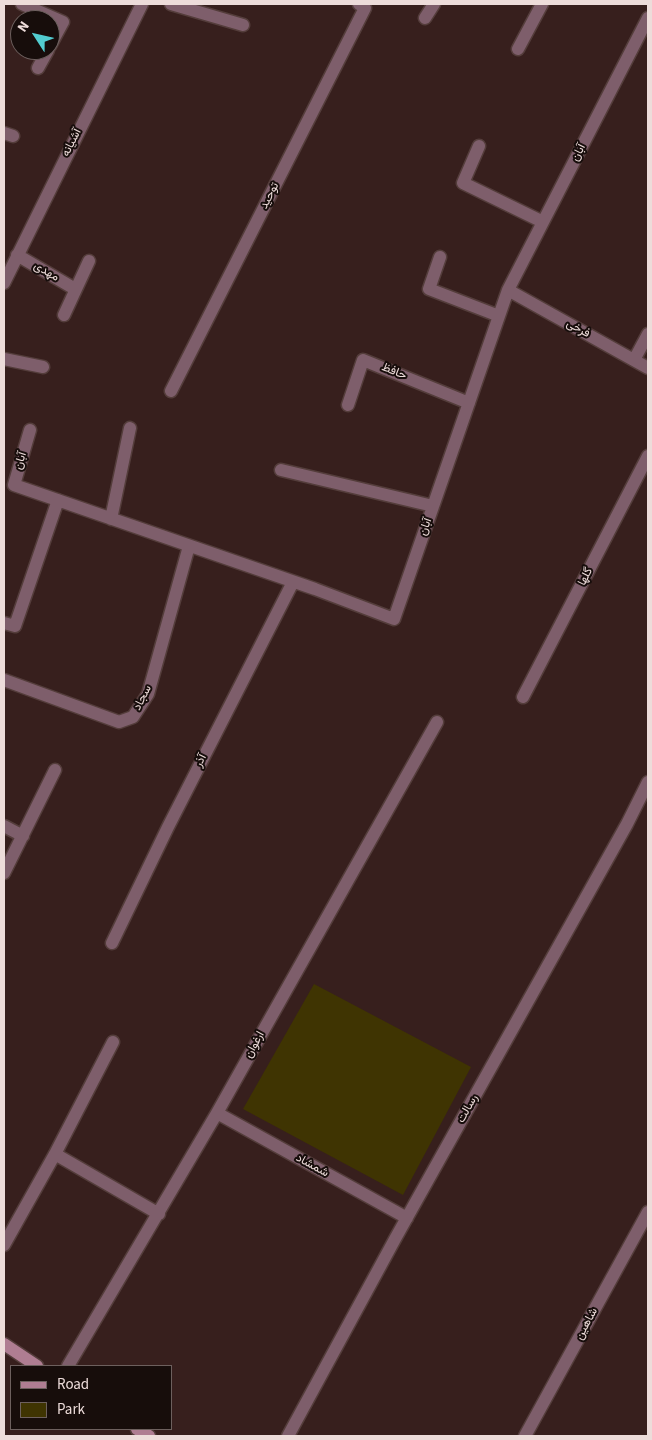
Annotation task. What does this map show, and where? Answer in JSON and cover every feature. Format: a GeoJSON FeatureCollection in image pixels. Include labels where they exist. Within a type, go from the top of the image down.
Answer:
{"type":"FeatureCollection","features":[{"type":"Feature","properties":{"kind":"street"},"geometry":{"type":"LineString","coordinates":[[22,4],[36,10]]}},
{"type":"Feature","properties":{"kind":"street","name":"آشیانه"},"geometry":{"type":"LineString","coordinates":[[4,283],[16,255],[142,4]]}},
{"type":"Feature","properties":{"kind":"street"},"geometry":{"type":"LineString","coordinates":[[172,4],[244,25]]}},
{"type":"Feature","properties":{"kind":"street","name":"توحید"},"geometry":{"type":"LineString","coordinates":[[171,391],[365,8],[360,4]]}},
{"type":"Feature","properties":{"kind":"street"},"geometry":{"type":"LineString","coordinates":[[425,18],[434,4]]}},
{"type":"Feature","properties":{"kind":"street"},"geometry":{"type":"LineString","coordinates":[[518,48],[542,4]]}},
{"type":"Feature","properties":{"kind":"street","name":"آبان"},"geometry":{"type":"LineString","coordinates":[[30,430],[14,485],[394,619],[508,290],[648,18]]}},
{"type":"Feature","properties":{"kind":"street"},"geometry":{"type":"LineString","coordinates":[[38,68],[42,60]]}},
{"type":"Feature","properties":{"kind":"street"},"geometry":{"type":"LineString","coordinates":[[479,146],[462,183],[543,222]]}},
{"type":"Feature","properties":{"kind":"street","name":"مهدی"},"geometry":{"type":"LineString","coordinates":[[16,255],[75,289]]}},
{"type":"Feature","properties":{"kind":"street"},"geometry":{"type":"LineString","coordinates":[[440,257],[429,289],[499,316]]}},
{"type":"Feature","properties":{"kind":"street"},"geometry":{"type":"LineString","coordinates":[[64,315],[89,261]]}},
{"type":"Feature","properties":{"kind":"street","name":"فرخی"},"geometry":{"type":"LineString","coordinates":[[508,290],[648,368]]}},
{"type":"Feature","properties":{"kind":"street"},"geometry":{"type":"LineString","coordinates":[[634,360],[648,334]]}},
{"type":"Feature","properties":{"kind":"street"},"geometry":{"type":"LineString","coordinates":[[4,359],[43,367]]}},
{"type":"Feature","properties":{"kind":"street","name":"حافظ"},"geometry":{"type":"LineString","coordinates":[[348,405],[363,360],[469,403]]}},
{"type":"Feature","properties":{"kind":"street"},"geometry":{"type":"LineString","coordinates":[[111,519],[130,428]]}},
{"type":"Feature","properties":{"kind":"street","name":"گلها"},"geometry":{"type":"LineString","coordinates":[[523,697],[648,456]]}},
{"type":"Feature","properties":{"kind":"street"},"geometry":{"type":"LineString","coordinates":[[281,470],[433,506]]}},
{"type":"Feature","properties":{"kind":"street"},"geometry":{"type":"LineString","coordinates":[[4,623],[16,626],[58,500]]}},
{"type":"Feature","properties":{"kind":"street","name":"سجاد"},"geometry":{"type":"LineString","coordinates":[[4,680],[119,722],[133,717],[148,694],[189,546]]}},
{"type":"Feature","properties":{"kind":"street","name":"آذر"},"geometry":{"type":"LineString","coordinates":[[112,943],[168,827],[293,582]]}},
{"type":"Feature","properties":{"kind":"street","name":"ارغوان"},"geometry":{"type":"LineString","coordinates":[[69,1365],[217,1113],[436,722]]}},
{"type":"Feature","properties":{"kind":"street"},"geometry":{"type":"LineString","coordinates":[[4,873],[55,770]]}},
{"type":"Feature","properties":{"kind":"street","name":"رسالت"},"geometry":{"type":"LineString","coordinates":[[288,1436],[648,782]]}},
{"type":"Feature","properties":{"kind":"street"},"geometry":{"type":"LineString","coordinates":[[4,826],[23,836]]}},
{"type":"Feature","properties":{"kind":"street"},"geometry":{"type":"LineString","coordinates":[[4,1246],[55,1154],[113,1042]]}},
{"type":"Feature","properties":{"kind":"street","name":"شمشاد"},"geometry":{"type":"LineString","coordinates":[[217,1113],[407,1218]]}},
{"type":"Feature","properties":{"kind":"street"},"geometry":{"type":"LineString","coordinates":[[55,1154],[159,1214]]}},
{"type":"Feature","properties":{"kind":"street","name":"شاهین"},"geometry":{"type":"LineString","coordinates":[[525,1436],[648,1212]]}},
{"type":"Feature","properties":{"kind":"street"},"geometry":{"type":"LineString","coordinates":[[4,1344],[36,1365]]}},
{"type":"Feature","properties":{"kind":"green space"},"geometry":{"type":"Polygon","coordinates":[[[314,984],[471,1067],[403,1195],[243,1109],[314,984]]]}}]}
